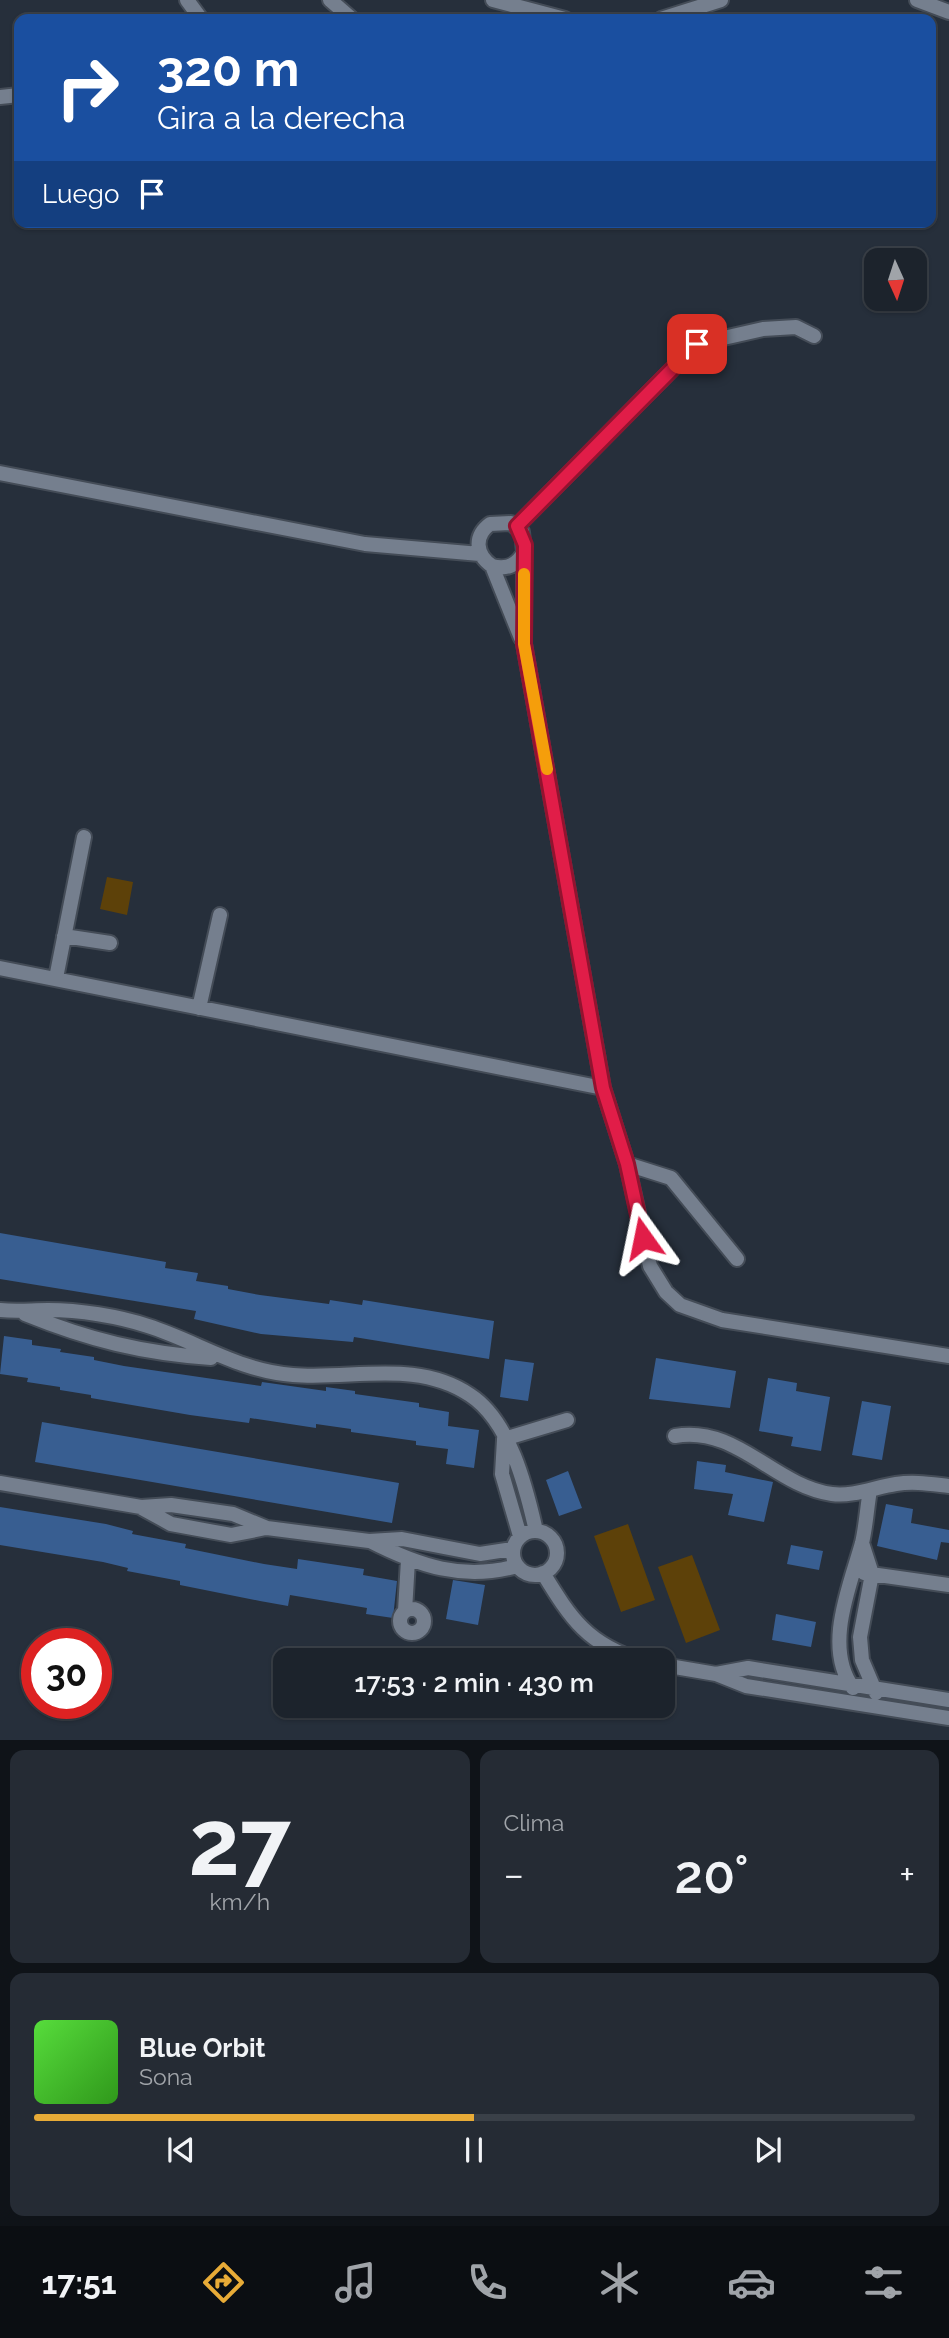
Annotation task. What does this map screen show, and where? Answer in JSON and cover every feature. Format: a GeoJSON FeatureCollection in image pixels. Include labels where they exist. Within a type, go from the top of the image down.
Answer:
{"type":"FeatureCollection","features":[{"type":"Feature","properties":{"kind":"street"},"geometry":{"type":"LineString","coordinates":[[330,0],[346,14]]}},
{"type":"Feature","properties":{"kind":"street"},"geometry":{"type":"LineString","coordinates":[[493,0],[546,14]]}},
{"type":"Feature","properties":{"kind":"street"},"geometry":{"type":"LineString","coordinates":[[677,14],[721,0]]}},
{"type":"Feature","properties":{"kind":"street"},"geometry":{"type":"LineString","coordinates":[[917,0],[949,12]]}},
{"type":"Feature","properties":{"kind":"street"},"geometry":{"type":"LineString","coordinates":[[517,526],[697,344],[763,329],[796,327],[814,336]]}},
{"type":"Feature","properties":{"kind":"street"},"geometry":{"type":"LineString","coordinates":[[0,473],[365,544],[480,554]]}},
{"type":"Feature","properties":{"kind":"street"},"geometry":{"type":"LineString","coordinates":[[524,644],[492,566],[480,554],[478,540],[484,528],[504,521],[517,526],[524,538],[524,644],[603,1088],[627,1164],[650,1266],[666,1292],[680,1304],[722,1320],[949,1356]]}},
{"type":"Feature","properties":{"kind":"street"},"geometry":{"type":"LineString","coordinates":[[492,566],[508,567],[524,552]]}},
{"type":"Feature","properties":{"kind":"street"},"geometry":{"type":"LineString","coordinates":[[56,978],[84,837]]}},
{"type":"Feature","properties":{"kind":"street"},"geometry":{"type":"LineString","coordinates":[[199,1008],[220,915]]}},
{"type":"Feature","properties":{"kind":"street"},"geometry":{"type":"LineString","coordinates":[[64,936],[110,943]]}},
{"type":"Feature","properties":{"kind":"street"},"geometry":{"type":"LineString","coordinates":[[0,968],[603,1088]]}},
{"type":"Feature","properties":{"kind":"street"},"geometry":{"type":"LineString","coordinates":[[627,1164],[671,1178],[737,1259]]}},
{"type":"Feature","properties":{"kind":"street"},"geometry":{"type":"LineString","coordinates":[[0,1310],[24,1313],[47,1310],[72,1312],[147,1325],[223,1359]]}},
{"type":"Feature","properties":{"kind":"street"},"geometry":{"type":"LineString","coordinates":[[24,1313],[83,1337],[169,1355],[223,1359],[284,1374],[385,1373],[440,1381],[480,1402],[504,1439],[521,1469],[536,1531]]}},
{"type":"Feature","properties":{"kind":"street"},"geometry":{"type":"LineString","coordinates":[[504,1439],[567,1420]]}},
{"type":"Feature","properties":{"kind":"street"},"geometry":{"type":"LineString","coordinates":[[676,1436],[703,1436],[734,1444],[777,1474],[834,1494],[912,1482],[949,1486]]}},
{"type":"Feature","properties":{"kind":"street"},"geometry":{"type":"LineString","coordinates":[[504,1439],[502,1474],[517,1543],[517,1566]]}},
{"type":"Feature","properties":{"kind":"street"},"geometry":{"type":"LineString","coordinates":[[0,1483],[141,1507],[171,1504],[233,1514],[267,1528],[369,1541],[402,1539],[480,1554],[517,1543],[536,1531]]}},
{"type":"Feature","properties":{"kind":"street"},"geometry":{"type":"LineString","coordinates":[[866,1705],[849,1683],[841,1660],[840,1634],[851,1571],[862,1543],[870,1490]]}},
{"type":"Feature","properties":{"kind":"street"},"geometry":{"type":"LineString","coordinates":[[141,1507],[171,1524],[231,1535],[267,1528]]}},
{"type":"Feature","properties":{"kind":"street"},"geometry":{"type":"LineString","coordinates":[[369,1541],[408,1560],[468,1574],[493,1573],[517,1566],[529,1574],[543,1573],[554,1563],[556,1549],[550,1536],[536,1531]]}},
{"type":"Feature","properties":{"kind":"street"},"geometry":{"type":"LineString","coordinates":[[862,1543],[872,1573],[860,1637],[862,1660],[885,1708]]}},
{"type":"Feature","properties":{"kind":"street"},"geometry":{"type":"LineString","coordinates":[[405,1611],[408,1560]]}},
{"type":"Feature","properties":{"kind":"street"},"geometry":{"type":"LineString","coordinates":[[851,1571],[949,1586]]}},
{"type":"Feature","properties":{"kind":"street"},"geometry":{"type":"LineString","coordinates":[[543,1573],[569,1615],[588,1636],[608,1648]]}},
{"type":"Feature","properties":{"kind":"street"},"geometry":{"type":"LineString","coordinates":[[843,1615],[863,1619]]}},
{"type":"Feature","properties":{"kind":"street"},"geometry":{"type":"LineString","coordinates":[[675,1667],[716,1674],[746,1686],[949,1718]]}},
{"type":"Feature","properties":{"kind":"street"},"geometry":{"type":"LineString","coordinates":[[716,1674],[748,1668],[949,1700]]}},
{"type":"Feature","properties":{"kind":"shaded area"},"geometry":{"type":"Polygon","coordinates":[[[107,877],[133,882],[127,915],[100,909],[107,877]]]}},
{"type":"Feature","properties":{"kind":"shaded area"},"geometry":{"type":"Polygon","coordinates":[[[628,1524],[655,1600],[621,1612],[594,1536],[628,1524]]]}},
{"type":"Feature","properties":{"kind":"shaded area"},"geometry":{"type":"Polygon","coordinates":[[[692,1555],[720,1630],[686,1643],[658,1567],[692,1555]]]}},
{"type":"Feature","properties":{"kind":"building"},"geometry":{"type":"Polygon","coordinates":[[[0,1233],[166,1262],[165,1268],[198,1273],[196,1281],[260,1295],[329,1304],[330,1300],[362,1305],[363,1300],[494,1321],[489,1359],[354,1337],[353,1342],[261,1334],[194,1319],[196,1311],[0,1279],[0,1233]]]}},
{"type":"Feature","properties":{"kind":"building"},"geometry":{"type":"Polygon","coordinates":[[[4,1336],[32,1340],[32,1345],[61,1349],[60,1352],[94,1357],[94,1360],[124,1366],[261,1386],[262,1382],[326,1391],[326,1387],[419,1403],[419,1407],[449,1412],[448,1426],[479,1430],[474,1468],[446,1464],[448,1449],[416,1445],[416,1441],[316,1424],[316,1428],[250,1418],[249,1423],[190,1415],[91,1398],[91,1395],[60,1390],[60,1387],[27,1382],[28,1378],[0,1374],[4,1336]]]}},
{"type":"Feature","properties":{"kind":"building"},"geometry":{"type":"Polygon","coordinates":[[[656,1358],[736,1371],[730,1408],[649,1399],[656,1358]]]}},
{"type":"Feature","properties":{"kind":"building"},"geometry":{"type":"Polygon","coordinates":[[[505,1359],[534,1363],[528,1401],[500,1397],[505,1359]]]}},
{"type":"Feature","properties":{"kind":"building"},"geometry":{"type":"Polygon","coordinates":[[[768,1378],[797,1383],[796,1391],[830,1397],[821,1451],[791,1446],[793,1437],[759,1431],[768,1378]]]}},
{"type":"Feature","properties":{"kind":"building"},"geometry":{"type":"Polygon","coordinates":[[[862,1401],[891,1406],[882,1460],[852,1455],[862,1401]]]}},
{"type":"Feature","properties":{"kind":"building"},"geometry":{"type":"Polygon","coordinates":[[[42,1422],[399,1483],[392,1523],[35,1462],[42,1422]]]}},
{"type":"Feature","properties":{"kind":"building"},"geometry":{"type":"Polygon","coordinates":[[[697,1461],[726,1465],[725,1472],[773,1482],[764,1522],[728,1515],[733,1494],[694,1489],[697,1461]]]}},
{"type":"Feature","properties":{"kind":"building"},"geometry":{"type":"Polygon","coordinates":[[[568,1471],[582,1508],[559,1516],[546,1480],[568,1471]]]}},
{"type":"Feature","properties":{"kind":"building"},"geometry":{"type":"Polygon","coordinates":[[[886,1504],[913,1509],[911,1523],[949,1530],[949,1543],[941,1542],[937,1560],[877,1546],[886,1504]]]}},
{"type":"Feature","properties":{"kind":"building"},"geometry":{"type":"Polygon","coordinates":[[[0,1507],[106,1524],[133,1531],[132,1534],[186,1544],[185,1548],[264,1564],[297,1569],[298,1559],[364,1569],[363,1575],[397,1581],[393,1618],[366,1614],[367,1608],[290,1595],[288,1606],[260,1601],[180,1585],[180,1581],[127,1571],[128,1568],[103,1562],[0,1545],[0,1507]]]}},
{"type":"Feature","properties":{"kind":"building"},"geometry":{"type":"Polygon","coordinates":[[[791,1545],[823,1551],[819,1570],[787,1564],[791,1545]]]}},
{"type":"Feature","properties":{"kind":"building"},"geometry":{"type":"Polygon","coordinates":[[[453,1580],[485,1585],[478,1625],[446,1619],[453,1580]]]}},
{"type":"Feature","properties":{"kind":"building"},"geometry":{"type":"Polygon","coordinates":[[[776,1614],[816,1622],[811,1647],[772,1640],[776,1614]]]}},
{"type":"Feature","properties":{"kind":"slow traffic"},"geometry":{"type":"LineString","coordinates":[[524,574],[524,644],[547,769]]}},
{"type":"Feature","properties":{"kind":"route"},"geometry":{"type":"LineString","coordinates":[[643,1238],[627,1164],[603,1088],[524,644],[525,545],[522,532],[517,526],[697,344]]}}]}
